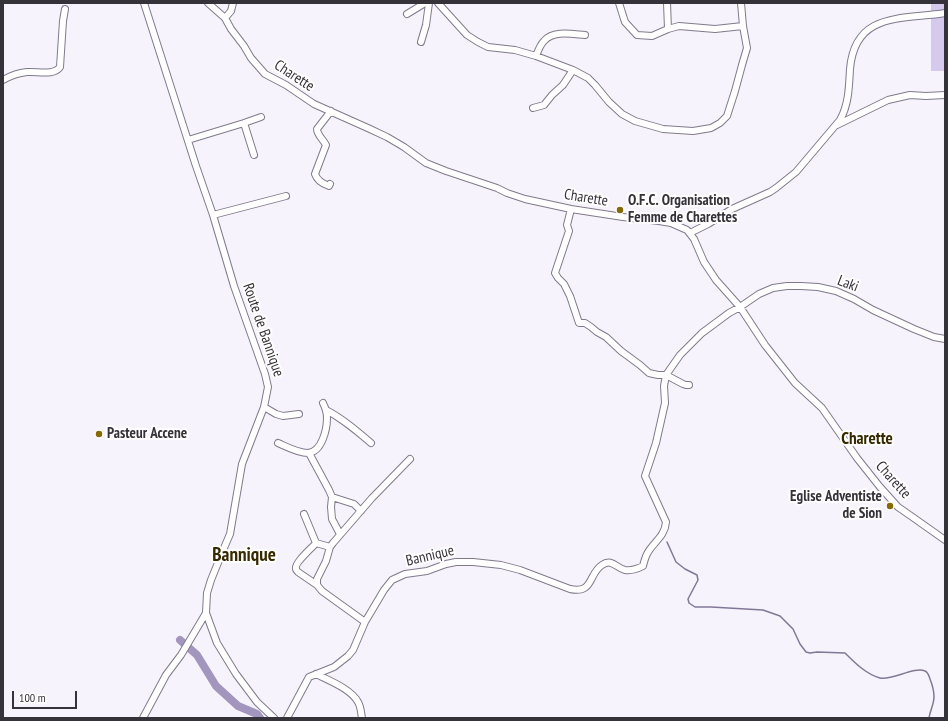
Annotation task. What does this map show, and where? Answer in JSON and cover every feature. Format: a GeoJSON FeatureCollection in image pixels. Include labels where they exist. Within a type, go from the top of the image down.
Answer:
{"type":"FeatureCollection","features":[{"type":"Feature","properties":{"kind":"street","name":"Route de Bannique"},"geometry":{"type":"LineString","coordinates":[[144,3],[213,215],[234,286],[265,374],[268,387],[264,407],[242,464],[230,534],[207,593],[206,613],[217,643],[236,674],[257,702],[274,718]]}},
{"type":"Feature","properties":{"kind":"street","name":"Charette"},"geometry":{"type":"LineString","coordinates":[[208,3],[224,18],[251,58],[265,74],[286,85],[314,104],[387,137],[426,163],[525,199],[570,209],[671,223],[687,230],[690,233],[704,262],[716,280],[740,307],[766,345],[795,383],[822,408],[857,458],[885,492],[898,507],[945,540]]}},
{"type":"Feature","properties":{"kind":"street"},"geometry":{"type":"LineString","coordinates":[[224,18],[231,11],[233,3]]}},
{"type":"Feature","properties":{"kind":"street"},"geometry":{"type":"LineString","coordinates":[[408,14],[425,3]]}},
{"type":"Feature","properties":{"kind":"street"},"geometry":{"type":"LineString","coordinates":[[421,42],[426,25],[429,3]]}},
{"type":"Feature","properties":{"kind":"street"},"geometry":{"type":"LineString","coordinates":[[438,3],[467,35],[478,42],[488,47],[515,50],[536,56],[573,70],[588,78],[609,102],[622,114],[635,121],[662,129],[693,131],[711,128],[720,123],[726,116],[735,91],[747,48],[743,26],[743,3]]}},
{"type":"Feature","properties":{"kind":"street"},"geometry":{"type":"LineString","coordinates":[[618,3],[625,22],[637,35],[652,36],[668,28],[679,26],[715,29],[743,26]]}},
{"type":"Feature","properties":{"kind":"street"},"geometry":{"type":"LineString","coordinates":[[667,3],[668,28]]}},
{"type":"Feature","properties":{"kind":"street"},"geometry":{"type":"LineString","coordinates":[[742,65],[747,62],[750,48],[743,3]]}},
{"type":"Feature","properties":{"kind":"street"},"geometry":{"type":"LineString","coordinates":[[3,80],[9,76],[20,73],[54,72],[58,70],[60,67],[65,9]]}},
{"type":"Feature","properties":{"kind":"street"},"geometry":{"type":"LineString","coordinates":[[690,233],[732,209],[770,192],[796,172],[835,126],[844,113],[848,99],[851,61],[859,39],[867,30],[893,19],[945,13]]}},
{"type":"Feature","properties":{"kind":"street"},"geometry":{"type":"LineString","coordinates":[[536,56],[543,42],[548,37],[558,34],[585,35]]}},
{"type":"Feature","properties":{"kind":"street"},"geometry":{"type":"LineString","coordinates":[[533,108],[544,105],[563,85],[573,70]]}},
{"type":"Feature","properties":{"kind":"street"},"geometry":{"type":"LineString","coordinates":[[835,126],[888,100],[910,95],[945,95]]}},
{"type":"Feature","properties":{"kind":"street"},"geometry":{"type":"LineString","coordinates":[[330,184],[329,186],[319,180],[315,174],[326,145],[317,130],[331,111]]}},
{"type":"Feature","properties":{"kind":"street"},"geometry":{"type":"LineString","coordinates":[[188,140],[260,117]]}},
{"type":"Feature","properties":{"kind":"street"},"geometry":{"type":"LineString","coordinates":[[244,123],[254,155]]}},
{"type":"Feature","properties":{"kind":"street"},"geometry":{"type":"LineString","coordinates":[[213,215],[286,196]]}},
{"type":"Feature","properties":{"kind":"street"},"geometry":{"type":"LineString","coordinates":[[570,209],[567,225],[569,231],[555,273],[564,284],[570,296],[579,323],[585,323],[606,337],[649,373],[666,375],[683,384],[689,385]]}},
{"type":"Feature","properties":{"kind":"street","name":"Laki"},"geometry":{"type":"LineString","coordinates":[[666,375],[680,355],[702,333],[728,313],[759,294],[772,288],[787,286],[818,287],[836,291],[914,329],[934,337],[945,339]]}},
{"type":"Feature","properties":{"kind":"street","name":"Bannique"},"geometry":{"type":"LineString","coordinates":[[287,718],[309,677],[334,667],[348,656],[365,622],[384,590],[392,580],[405,574],[427,572],[446,564],[456,562],[473,562],[501,565],[520,570],[570,589],[580,590],[586,588],[603,564],[609,562],[624,570],[635,570],[643,566],[646,555],[666,528],[666,522],[645,476],[656,442],[665,403],[664,386],[666,375]]}},
{"type":"Feature","properties":{"kind":"street"},"geometry":{"type":"LineString","coordinates":[[278,443],[301,452],[309,453],[315,451],[323,438],[327,417],[323,402]]}},
{"type":"Feature","properties":{"kind":"street"},"geometry":{"type":"LineString","coordinates":[[264,407],[283,416],[297,414]]}},
{"type":"Feature","properties":{"kind":"street"},"geometry":{"type":"LineString","coordinates":[[326,410],[351,426],[371,444]]}},
{"type":"Feature","properties":{"kind":"street"},"geometry":{"type":"LineString","coordinates":[[309,453],[330,490],[332,497],[332,519],[340,534]]}},
{"type":"Feature","properties":{"kind":"street"},"geometry":{"type":"LineString","coordinates":[[317,585],[317,579],[326,561],[330,547],[382,487],[410,460]]}},
{"type":"Feature","properties":{"kind":"street"},"geometry":{"type":"LineString","coordinates":[[332,497],[354,504],[361,511]]}},
{"type":"Feature","properties":{"kind":"street"},"geometry":{"type":"LineString","coordinates":[[304,514],[316,543]]}},
{"type":"Feature","properties":{"kind":"street"},"geometry":{"type":"LineString","coordinates":[[316,543],[330,547]]}},
{"type":"Feature","properties":{"kind":"street"},"geometry":{"type":"LineString","coordinates":[[316,543],[298,563],[296,570],[365,622]]}},
{"type":"Feature","properties":{"kind":"street"},"geometry":{"type":"LineString","coordinates":[[143,718],[166,675],[181,655],[206,613]]}},
{"type":"Feature","properties":{"kind":"street"},"geometry":{"type":"LineString","coordinates":[[316,674],[350,692],[358,703],[362,718]]}},
{"type":"Feature","properties":{"kind":"shaded area"},"geometry":{"type":"Polygon","coordinates":[[[931,3],[945,3],[945,71],[931,71],[931,3]]]}},
{"type":"Feature","properties":{"kind":"waterway"},"geometry":{"type":"LineString","coordinates":[[667,542],[676,562],[685,569],[697,575],[698,580],[688,599],[689,603],[695,607],[763,610],[780,616],[793,629],[800,644],[806,652],[845,653],[865,671],[880,678],[890,677],[915,670],[925,671],[929,675],[934,695],[929,718]]}},
{"type":"Feature","properties":{"kind":"waterway"},"geometry":{"type":"LineString","coordinates":[[180,640],[197,655],[216,686],[238,706],[257,714],[260,718]]}},
{"type":"Feature","properties":{"kind":"place","name":"O.F.C. Organisation Femme de Charettes"},"geometry":{"type":"Point","coordinates":[620,210]}},
{"type":"Feature","properties":{"kind":"place","name":"Pasteur Accene"},"geometry":{"type":"Point","coordinates":[99,434]}},
{"type":"Feature","properties":{"kind":"place","name":"Eglise Adventiste de Sion"},"geometry":{"type":"Point","coordinates":[890,506]}},
{"type":"Feature","properties":{"kind":"district","name":"Charette"},"geometry":{"type":"Point","coordinates":[867,439]}},
{"type":"Feature","properties":{"kind":"district","name":"Bannique"},"geometry":{"type":"Point","coordinates":[244,556]}}]}
